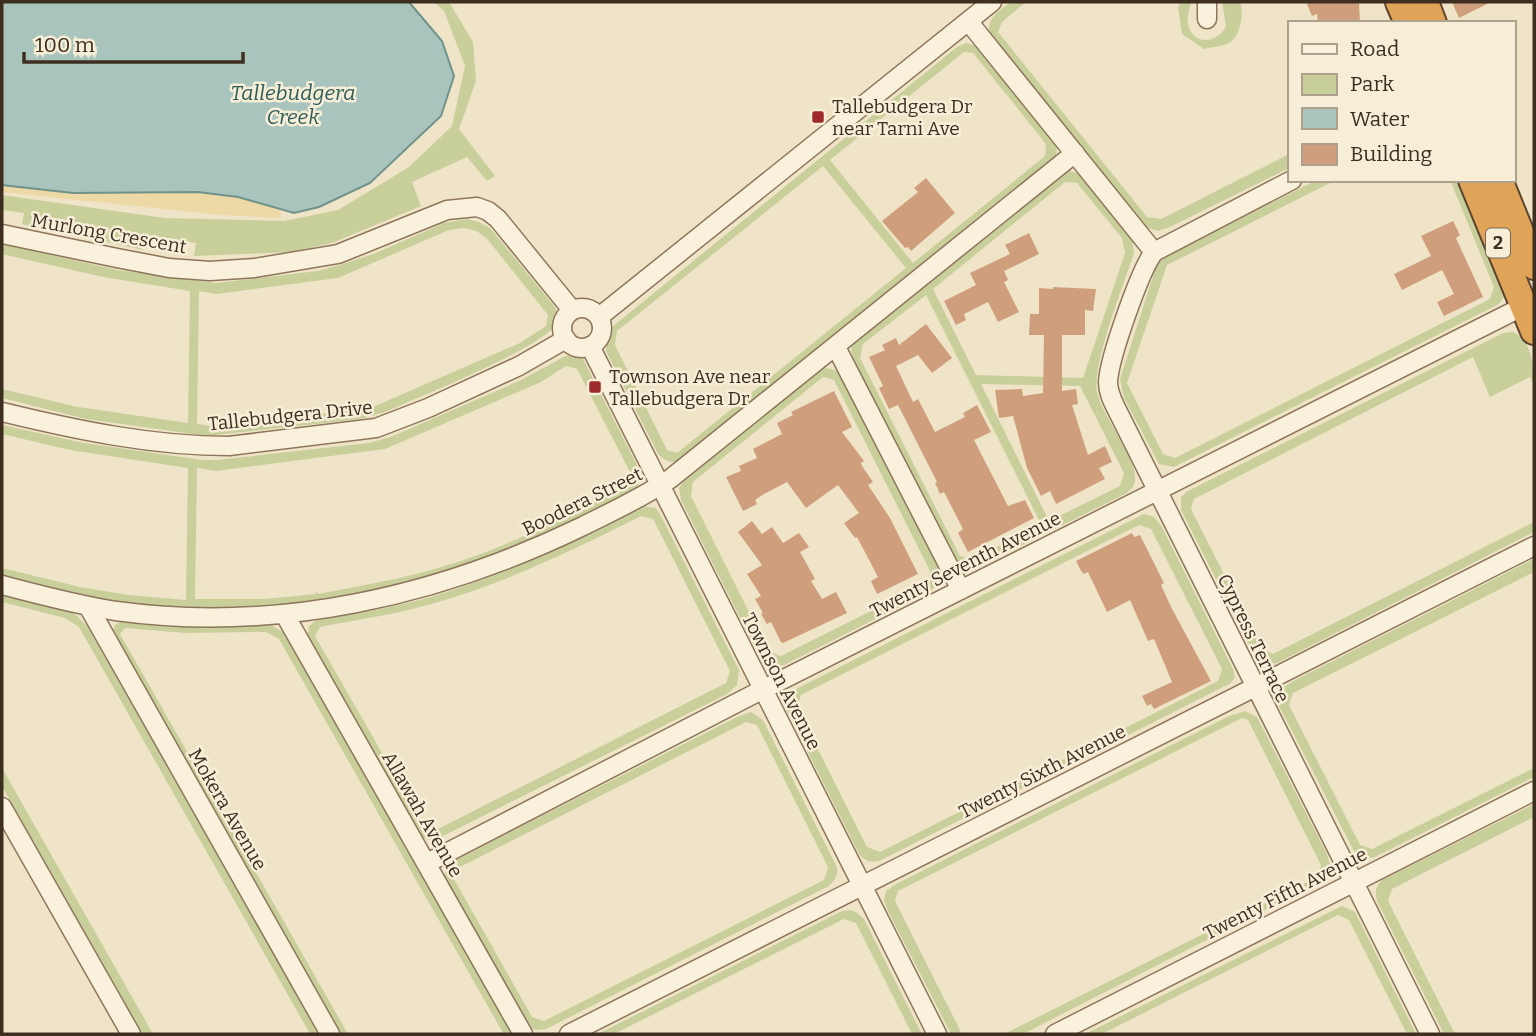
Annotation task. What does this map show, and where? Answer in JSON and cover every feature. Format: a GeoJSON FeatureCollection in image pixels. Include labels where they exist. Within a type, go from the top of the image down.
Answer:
{"type":"FeatureCollection","features":[{"type":"Feature","properties":{"kind":"highway"},"geometry":{"type":"LineString","coordinates":[[1399,2],[1407,21]]}},
{"type":"Feature","properties":{"kind":"highway"},"geometry":{"type":"LineString","coordinates":[[1425,2],[1432,21]]}},
{"type":"Feature","properties":{"kind":"highway","name":"2"},"geometry":{"type":"LineString","coordinates":[[1473,182],[1534,331]]}},
{"type":"Feature","properties":{"kind":"highway","name":"2"},"geometry":{"type":"LineString","coordinates":[[1500,182],[1534,266]]}},
{"type":"Feature","properties":{"kind":"street"},"geometry":{"type":"LineString","coordinates":[[599,317],[992,2]]}},
{"type":"Feature","properties":{"kind":"street"},"geometry":{"type":"LineString","coordinates":[[968,21],[1154,252],[1288,182]]}},
{"type":"Feature","properties":{"kind":"street","name":"Boodera Street"},"geometry":{"type":"LineString","coordinates":[[2,585],[88,606],[190,617],[285,615],[372,600],[460,577],[544,545],[659,486],[1075,153]]}},
{"type":"Feature","properties":{"kind":"street","name":"Murlong Crescent"},"geometry":{"type":"LineString","coordinates":[[2,234],[169,268],[210,271],[255,268],[338,254],[447,210],[477,207],[498,219],[572,310]]}},
{"type":"Feature","properties":{"kind":"street","name":"Cypress Terrace"},"geometry":{"type":"LineString","coordinates":[[1154,252],[1147,260],[1127,315],[1110,368],[1108,386],[1116,408],[1255,688],[1430,1034]]}},
{"type":"Feature","properties":{"kind":"street","name":"Twenty Seventh Avenue"},"geometry":{"type":"LineString","coordinates":[[427,863],[763,690],[1524,306]]}},
{"type":"Feature","properties":{"kind":"street"},"geometry":{"type":"LineString","coordinates":[[584,307],[599,317],[602,323],[600,337],[590,346],[576,347],[566,339],[562,327],[566,315],[572,310],[584,307]]}},
{"type":"Feature","properties":{"kind":"street","name":"Tallebudgera Drive"},"geometry":{"type":"LineString","coordinates":[[2,412],[75,429],[207,446],[358,432],[398,421],[428,408],[519,366],[566,339]]}},
{"type":"Feature","properties":{"kind":"street","name":"Townson Avenue"},"geometry":{"type":"LineString","coordinates":[[590,346],[937,1034]]}},
{"type":"Feature","properties":{"kind":"street"},"geometry":{"type":"LineString","coordinates":[[836,347],[961,590]]}},
{"type":"Feature","properties":{"kind":"street","name":"Twenty Sixth Avenue"},"geometry":{"type":"LineString","coordinates":[[569,1034],[1534,546]]}},
{"type":"Feature","properties":{"kind":"street","name":"Mokera Avenue"},"geometry":{"type":"LineString","coordinates":[[88,606],[330,1034]]}},
{"type":"Feature","properties":{"kind":"street","name":"Allawah Avenue"},"geometry":{"type":"LineString","coordinates":[[285,615],[523,1034]]}},
{"type":"Feature","properties":{"kind":"street","name":"Twenty Fifth Avenue"},"geometry":{"type":"LineString","coordinates":[[1055,1034],[1534,791]]}},
{"type":"Feature","properties":{"kind":"street"},"geometry":{"type":"LineString","coordinates":[[2,807],[131,1034]]}},
{"type":"Feature","properties":{"kind":"green space"},"geometry":{"type":"Polygon","coordinates":[[[434,2],[449,2],[473,42],[476,81],[459,129],[495,176],[487,181],[467,157],[412,182],[421,206],[332,243],[291,252],[194,256],[196,243],[145,237],[143,250],[22,224],[24,213],[2,210],[2,195],[165,218],[284,221],[338,210],[409,167],[452,126],[465,66],[444,11],[434,2]]]}},
{"type":"Feature","properties":{"kind":"green space"},"geometry":{"type":"Polygon","coordinates":[[[1011,2],[1026,2],[1002,22],[998,32],[1147,217],[1161,219],[1288,155],[1288,168],[1170,227],[1158,231],[1145,227],[991,37],[989,25],[997,13],[1011,2]]]}},
{"type":"Feature","properties":{"kind":"green space"},"geometry":{"type":"Polygon","coordinates":[[[1181,2],[1191,2],[1188,23],[1194,35],[1199,39],[1209,40],[1219,35],[1226,26],[1222,2],[1240,2],[1242,11],[1238,33],[1226,44],[1204,49],[1182,34],[1178,7],[1181,2]]]}},
{"type":"Feature","properties":{"kind":"green space"},"geometry":{"type":"Polygon","coordinates":[[[966,43],[982,51],[1057,146],[1056,158],[682,460],[669,462],[664,459],[658,454],[606,351],[607,331],[957,47],[966,43]],[[964,52],[830,160],[913,263],[1045,156],[1046,144],[973,53],[964,52]],[[823,166],[617,331],[615,345],[667,450],[677,453],[906,268],[823,166]]]}},
{"type":"Feature","properties":{"kind":"green space"},"geometry":{"type":"Polygon","coordinates":[[[1070,171],[1080,174],[1132,240],[1134,253],[1104,344],[1099,363],[1097,392],[1131,462],[1135,482],[1127,493],[976,568],[966,570],[957,566],[853,361],[851,347],[861,336],[1061,175],[1070,171]],[[1065,182],[933,289],[976,375],[1083,378],[1125,253],[1122,238],[1077,183],[1065,182]],[[926,295],[863,344],[860,358],[960,556],[972,560],[1041,524],[926,295]],[[981,384],[1049,521],[1120,486],[1124,473],[1080,386],[981,384]]]}},
{"type":"Feature","properties":{"kind":"green space"},"geometry":{"type":"Polygon","coordinates":[[[1313,182],[1332,182],[1167,265],[1127,383],[1163,454],[1175,458],[1490,299],[1494,287],[1451,182],[1459,182],[1504,297],[1499,304],[1174,467],[1159,464],[1124,398],[1120,379],[1156,267],[1164,257],[1313,182]]]}},
{"type":"Feature","properties":{"kind":"green space"},"geometry":{"type":"Polygon","coordinates":[[[467,219],[490,228],[556,308],[557,323],[547,333],[505,358],[385,412],[361,419],[207,436],[86,419],[2,398],[2,389],[78,407],[188,423],[190,291],[103,277],[2,254],[2,244],[118,270],[216,283],[317,271],[340,265],[376,253],[444,223],[467,219]],[[464,228],[449,230],[338,278],[217,294],[199,291],[197,424],[216,427],[373,407],[520,343],[546,326],[548,315],[488,240],[477,231],[464,228]]]}},
{"type":"Feature","properties":{"kind":"green space"},"geometry":{"type":"Polygon","coordinates":[[[1513,332],[1528,348],[1534,385],[1530,377],[1490,397],[1473,357],[1194,499],[1191,507],[1193,513],[1262,649],[1273,654],[1534,522],[1534,532],[1277,663],[1262,664],[1253,653],[1181,510],[1181,497],[1188,491],[1503,333],[1513,332]]]}},
{"type":"Feature","properties":{"kind":"green space"},"geometry":{"type":"Polygon","coordinates":[[[573,352],[582,357],[636,463],[640,474],[638,486],[599,510],[466,565],[374,591],[327,600],[280,606],[161,607],[92,597],[2,577],[2,568],[80,587],[186,600],[188,468],[70,450],[2,434],[2,425],[84,443],[217,460],[369,443],[393,436],[519,381],[573,352]],[[566,366],[541,382],[385,449],[216,471],[197,468],[195,599],[265,599],[316,594],[316,591],[318,594],[417,574],[456,563],[514,541],[627,486],[631,474],[577,369],[566,366]]]}},
{"type":"Feature","properties":{"kind":"green space"},"geometry":{"type":"Polygon","coordinates":[[[826,368],[838,371],[845,380],[940,568],[940,579],[929,592],[784,665],[770,666],[758,654],[681,500],[679,488],[686,477],[816,372],[826,368]],[[823,377],[693,482],[691,496],[769,652],[781,656],[927,583],[930,571],[834,380],[823,377]]]}},
{"type":"Feature","properties":{"kind":"green space"},"geometry":{"type":"Polygon","coordinates":[[[643,506],[656,508],[662,518],[739,670],[737,685],[727,694],[433,841],[421,837],[307,639],[309,626],[317,620],[407,603],[464,586],[542,555],[643,506]],[[641,516],[520,573],[471,592],[399,612],[320,627],[315,636],[424,826],[436,830],[726,683],[730,671],[653,519],[641,516]]]}},
{"type":"Feature","properties":{"kind":"green space"},"geometry":{"type":"Polygon","coordinates":[[[1144,514],[1154,517],[1162,527],[1235,677],[1231,683],[873,862],[859,854],[787,711],[785,703],[790,692],[1144,514]],[[1139,525],[801,695],[797,707],[867,847],[880,852],[1218,681],[1222,669],[1151,529],[1139,525]]]}},
{"type":"Feature","properties":{"kind":"green space"},"geometry":{"type":"Polygon","coordinates":[[[1534,559],[1534,572],[1293,693],[1289,705],[1360,845],[1372,849],[1534,768],[1534,777],[1375,857],[1357,857],[1279,706],[1280,692],[1297,679],[1534,559]]]}},
{"type":"Feature","properties":{"kind":"green space"},"geometry":{"type":"Polygon","coordinates":[[[2,594],[69,611],[87,626],[319,1034],[310,1034],[79,627],[65,618],[2,602],[2,594]]]}},
{"type":"Feature","properties":{"kind":"green space"},"geometry":{"type":"Polygon","coordinates":[[[123,620],[271,625],[283,632],[511,1034],[502,1034],[279,639],[266,632],[185,633],[125,628],[120,634],[348,1034],[338,1034],[112,633],[115,625],[123,620]]]}},
{"type":"Feature","properties":{"kind":"green space"},"geometry":{"type":"Polygon","coordinates":[[[1245,711],[1257,717],[1326,852],[1332,870],[1326,879],[1023,1034],[1004,1034],[1317,877],[1321,865],[1248,720],[1242,718],[898,891],[895,901],[962,1034],[951,1034],[888,911],[884,900],[886,891],[1229,716],[1245,711]]]}},
{"type":"Feature","properties":{"kind":"green space"},"geometry":{"type":"Polygon","coordinates":[[[751,712],[763,720],[835,863],[837,873],[834,881],[829,886],[546,1029],[536,1030],[529,1027],[445,879],[445,870],[449,863],[751,712]],[[746,722],[458,868],[454,879],[532,1017],[544,1021],[824,880],[828,867],[757,725],[746,722]]]}},
{"type":"Feature","properties":{"kind":"green space"},"geometry":{"type":"Polygon","coordinates":[[[2,768],[153,1034],[143,1034],[2,786],[2,768]]]}},
{"type":"Feature","properties":{"kind":"green space"},"geometry":{"type":"Polygon","coordinates":[[[1534,804],[1534,817],[1392,889],[1388,901],[1455,1034],[1444,1034],[1378,903],[1377,887],[1382,880],[1534,804]]]}},
{"type":"Feature","properties":{"kind":"green space"},"geometry":{"type":"Polygon","coordinates":[[[1342,906],[1355,912],[1416,1034],[1407,1034],[1349,920],[1338,915],[1102,1034],[1085,1034],[1342,906]]]}},
{"type":"Feature","properties":{"kind":"green space"},"geometry":{"type":"Polygon","coordinates":[[[850,910],[864,919],[922,1034],[912,1034],[856,923],[844,919],[614,1034],[598,1034],[842,911],[850,910]]]}},
{"type":"Feature","properties":{"kind":"sand"},"geometry":{"type":"Polygon","coordinates":[[[2,185],[73,193],[198,192],[280,205],[281,218],[221,215],[2,192],[2,185]]]}},
{"type":"Feature","properties":{"kind":"water","name":"Tallebudgera Creek"},"geometry":{"type":"Polygon","coordinates":[[[2,2],[409,2],[442,41],[454,76],[441,116],[370,183],[319,207],[294,213],[238,197],[198,192],[73,193],[2,185],[2,2]]]}},
{"type":"Feature","properties":{"kind":"building"},"geometry":{"type":"Polygon","coordinates":[[[1306,2],[1359,2],[1360,21],[1318,21],[1317,14],[1312,16],[1306,2]]]}},
{"type":"Feature","properties":{"kind":"building"},"geometry":{"type":"Polygon","coordinates":[[[1452,2],[1491,2],[1459,18],[1452,2]]]}},
{"type":"Feature","properties":{"kind":"building"},"geometry":{"type":"Polygon","coordinates":[[[926,178],[955,213],[911,251],[908,247],[905,248],[882,221],[918,192],[914,188],[926,178]]]}},
{"type":"Feature","properties":{"kind":"building"},"geometry":{"type":"Polygon","coordinates":[[[1453,221],[1460,235],[1456,238],[1483,297],[1444,316],[1437,302],[1454,294],[1442,270],[1402,290],[1394,274],[1431,256],[1421,236],[1453,221]]]}},
{"type":"Feature","properties":{"kind":"building"},"geometry":{"type":"Polygon","coordinates":[[[1029,233],[1039,254],[1004,271],[1008,280],[1004,282],[1019,312],[998,322],[988,302],[964,314],[966,320],[956,325],[944,301],[976,285],[970,273],[1010,254],[1005,245],[1029,233]]]}},
{"type":"Feature","properties":{"kind":"building"},"geometry":{"type":"Polygon","coordinates":[[[1039,288],[1096,289],[1093,311],[1085,310],[1085,335],[1062,335],[1062,391],[1076,389],[1078,404],[1072,405],[1088,455],[1105,446],[1112,462],[1099,468],[1105,479],[1056,504],[1050,491],[1041,496],[1027,468],[1013,416],[999,418],[995,390],[1022,389],[1023,396],[1043,393],[1044,335],[1029,335],[1030,314],[1039,314],[1039,288]]]}},
{"type":"Feature","properties":{"kind":"building"},"geometry":{"type":"Polygon","coordinates":[[[926,324],[952,358],[932,373],[918,355],[896,366],[913,402],[918,399],[935,432],[965,417],[963,413],[977,405],[991,432],[974,440],[1008,506],[1025,500],[1034,518],[968,552],[958,533],[963,529],[944,492],[940,494],[935,483],[937,482],[898,405],[889,409],[879,388],[883,386],[869,357],[885,350],[882,345],[896,338],[899,345],[926,324]]]}},
{"type":"Feature","properties":{"kind":"building"},"geometry":{"type":"Polygon","coordinates":[[[834,391],[852,427],[842,432],[864,461],[862,466],[873,482],[868,485],[890,518],[918,574],[877,594],[871,581],[878,577],[857,537],[855,538],[844,523],[859,513],[838,485],[806,508],[787,482],[764,494],[755,500],[757,504],[743,511],[726,477],[741,471],[739,466],[757,458],[753,449],[782,434],[777,423],[793,415],[791,412],[834,391]]]}},
{"type":"Feature","properties":{"kind":"building"},"geometry":{"type":"Polygon","coordinates":[[[752,521],[762,534],[772,527],[783,543],[799,533],[809,547],[800,552],[815,579],[811,581],[822,599],[836,592],[847,613],[781,642],[771,622],[767,624],[761,614],[763,613],[755,599],[761,596],[747,574],[762,565],[738,532],[752,521]]]}},
{"type":"Feature","properties":{"kind":"building"},"geometry":{"type":"Polygon","coordinates":[[[1132,533],[1134,537],[1140,535],[1164,583],[1161,585],[1171,607],[1211,681],[1154,709],[1151,704],[1147,706],[1142,696],[1172,682],[1154,639],[1148,641],[1130,600],[1107,612],[1088,572],[1084,574],[1076,561],[1132,533]]]}},
{"type":"Feature","properties":{"kind":"place","name":"Tallebudgera Dr near Tarni Ave"},"geometry":{"type":"Point","coordinates":[818,117]}},
{"type":"Feature","properties":{"kind":"place","name":"Townson Ave near Tallebudgera Dr"},"geometry":{"type":"Point","coordinates":[595,387]}}]}
